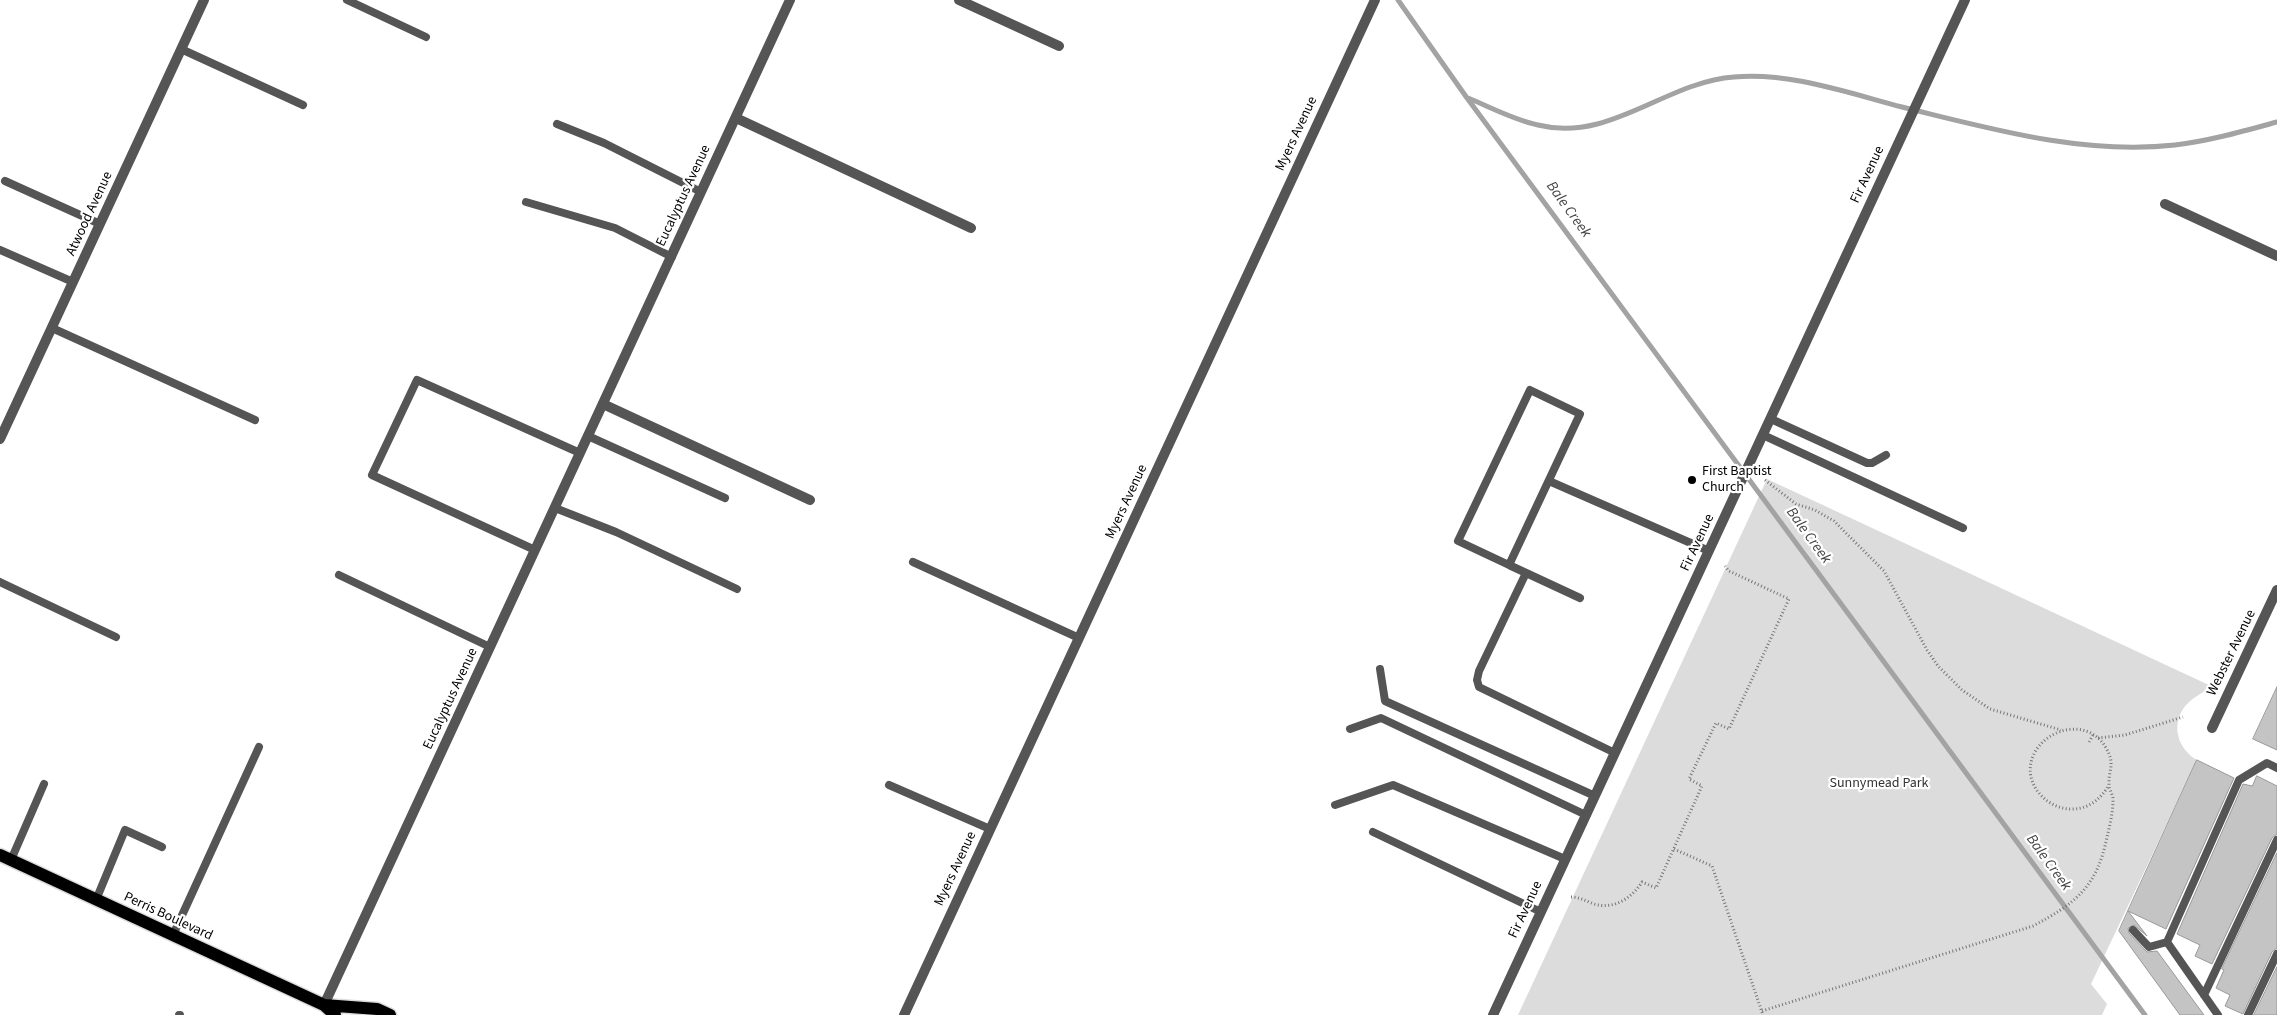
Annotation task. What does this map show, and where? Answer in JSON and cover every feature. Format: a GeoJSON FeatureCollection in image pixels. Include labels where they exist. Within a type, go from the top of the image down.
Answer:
{"type":"FeatureCollection","features":[{"type":"Feature","properties":{"kind":"main road","name":"Perris Boulevard"},"geometry":{"type":"LineString","coordinates":[[5,858],[324,1005],[335,1015]]}},
{"type":"Feature","properties":{"kind":"main road","name":"Perris Boulevard"},"geometry":{"type":"LineString","coordinates":[[324,1005],[377,1009],[390,1015]]}},
{"type":"Feature","properties":{"kind":"street","name":"Atwood Avenue"},"geometry":{"type":"LineString","coordinates":[[0,439],[204,0]]}},
{"type":"Feature","properties":{"kind":"street","name":"Eucalyptus Avenue"},"geometry":{"type":"LineString","coordinates":[[324,1005],[790,0]]}},
{"type":"Feature","properties":{"kind":"street"},"geometry":{"type":"LineString","coordinates":[[959,0],[1059,46]]}},
{"type":"Feature","properties":{"kind":"street","name":"Myers Avenue"},"geometry":{"type":"LineString","coordinates":[[904,1015],[1375,0]]}},
{"type":"Feature","properties":{"kind":"street","name":"Fir Avenue"},"geometry":{"type":"LineString","coordinates":[[1492,1015],[1964,0]]}},
{"type":"Feature","properties":{"kind":"street"},"geometry":{"type":"LineString","coordinates":[[736,118],[971,228]]}},
{"type":"Feature","properties":{"kind":"street"},"geometry":{"type":"LineString","coordinates":[[2165,204],[2277,256]]}},
{"type":"Feature","properties":{"kind":"street"},"geometry":{"type":"LineString","coordinates":[[603,404],[810,500]]}},
{"type":"Feature","properties":{"kind":"street","name":"Webster Avenue"},"geometry":{"type":"LineString","coordinates":[[2212,728],[2277,590]]}},
{"type":"Feature","properties":{"kind":"lane"},"geometry":{"type":"LineString","coordinates":[[347,0],[426,38]]}},
{"type":"Feature","properties":{"kind":"lane"},"geometry":{"type":"LineString","coordinates":[[182,49],[302,105]]}},
{"type":"Feature","properties":{"kind":"lane"},"geometry":{"type":"LineString","coordinates":[[557,124],[604,143],[701,192]]}},
{"type":"Feature","properties":{"kind":"lane"},"geometry":{"type":"LineString","coordinates":[[5,181],[100,224]]}},
{"type":"Feature","properties":{"kind":"lane"},"geometry":{"type":"LineString","coordinates":[[526,202],[615,228],[672,256]]}},
{"type":"Feature","properties":{"kind":"lane"},"geometry":{"type":"LineString","coordinates":[[0,250],[73,282]]}},
{"type":"Feature","properties":{"kind":"lane"},"geometry":{"type":"LineString","coordinates":[[52,328],[255,420]]}},
{"type":"Feature","properties":{"kind":"lane"},"geometry":{"type":"LineString","coordinates":[[535,550],[372,475],[417,380],[580,453]]}},
{"type":"Feature","properties":{"kind":"lane"},"geometry":{"type":"LineString","coordinates":[[1509,565],[1580,414],[1530,390],[1458,541],[1509,565],[1526,572],[1580,598]]}},
{"type":"Feature","properties":{"kind":"lane"},"geometry":{"type":"LineString","coordinates":[[1770,419],[1867,463],[1872,463],[1886,455]]}},
{"type":"Feature","properties":{"kind":"lane"},"geometry":{"type":"LineString","coordinates":[[1763,435],[1963,528]]}},
{"type":"Feature","properties":{"kind":"lane"},"geometry":{"type":"LineString","coordinates":[[588,436],[725,498]]}},
{"type":"Feature","properties":{"kind":"lane"},"geometry":{"type":"LineString","coordinates":[[1549,481],[1709,551]]}},
{"type":"Feature","properties":{"kind":"lane"},"geometry":{"type":"LineString","coordinates":[[555,508],[616,532],[737,589]]}},
{"type":"Feature","properties":{"kind":"lane"},"geometry":{"type":"LineString","coordinates":[[913,562],[1079,638]]}},
{"type":"Feature","properties":{"kind":"lane"},"geometry":{"type":"LineString","coordinates":[[1526,572],[1479,671],[1477,680],[1479,688],[1615,753]]}},
{"type":"Feature","properties":{"kind":"lane"},"geometry":{"type":"LineString","coordinates":[[339,575],[490,647]]}},
{"type":"Feature","properties":{"kind":"lane"},"geometry":{"type":"LineString","coordinates":[[0,582],[116,637]]}},
{"type":"Feature","properties":{"kind":"lane"},"geometry":{"type":"LineString","coordinates":[[1380,669],[1385,701],[1595,796]]}},
{"type":"Feature","properties":{"kind":"lane"},"geometry":{"type":"LineString","coordinates":[[1350,729],[1381,718],[1586,815]]}},
{"type":"Feature","properties":{"kind":"lane"},"geometry":{"type":"LineString","coordinates":[[173,936],[259,747]]}},
{"type":"Feature","properties":{"kind":"lane"},"geometry":{"type":"LineString","coordinates":[[2167,942],[2239,780],[2267,763],[2277,768]]}},
{"type":"Feature","properties":{"kind":"lane"},"geometry":{"type":"LineString","coordinates":[[5,858],[44,784]]}},
{"type":"Feature","properties":{"kind":"lane"},"geometry":{"type":"LineString","coordinates":[[889,785],[990,828]]}},
{"type":"Feature","properties":{"kind":"lane"},"geometry":{"type":"LineString","coordinates":[[1335,805],[1393,785],[1565,859]]}},
{"type":"Feature","properties":{"kind":"lane"},"geometry":{"type":"LineString","coordinates":[[96,900],[125,830],[162,847]]}},
{"type":"Feature","properties":{"kind":"lane"},"geometry":{"type":"LineString","coordinates":[[1373,832],[1541,912]]}},
{"type":"Feature","properties":{"kind":"lane"},"geometry":{"type":"LineString","coordinates":[[2204,995],[2277,840]]}},
{"type":"Feature","properties":{"kind":"lane"},"geometry":{"type":"LineString","coordinates":[[2133,930],[2149,947],[2167,942]]}},
{"type":"Feature","properties":{"kind":"lane"},"geometry":{"type":"LineString","coordinates":[[2167,942],[2218,1015]]}},
{"type":"Feature","properties":{"kind":"lane"},"geometry":{"type":"LineString","coordinates":[[2248,1015],[2277,954]]}},
{"type":"Feature","properties":{"kind":"path"},"geometry":{"type":"LineString","coordinates":[[1765,480],[1796,504],[1815,510],[1834,521],[1884,571],[1927,650],[1938,666],[1962,690],[1990,709],[2061,730]]}},
{"type":"Feature","properties":{"kind":"path"},"geometry":{"type":"LineString","coordinates":[[1571,897],[1577,897],[1597,905],[1609,904],[1627,899],[1642,882],[1656,888],[1702,786],[1689,779],[1716,724],[1729,729],[1789,599],[1729,571],[1725,566]]}},
{"type":"Feature","properties":{"kind":"path"},"geometry":{"type":"LineString","coordinates":[[2098,738],[2126,735],[2183,717]]}},
{"type":"Feature","properties":{"kind":"path"},"geometry":{"type":"LineString","coordinates":[[2074,728],[2093,735],[2106,748],[2111,760],[2112,772],[2109,785],[2103,796],[2093,804],[2081,809],[2069,810],[2057,807],[2046,801],[2032,780],[2031,767],[2034,755],[2040,744],[2050,735],[2061,730],[2074,728]]}},
{"type":"Feature","properties":{"kind":"path"},"geometry":{"type":"LineString","coordinates":[[2088,742],[2093,735]]}},
{"type":"Feature","properties":{"kind":"path"},"geometry":{"type":"LineString","coordinates":[[1674,848],[1712,866],[1762,1013],[2044,920],[2084,891],[2096,874],[2104,852],[2113,797],[2109,785]]}},
{"type":"Feature","properties":{"kind":"green space","name":"Sunnymead Park"},"geometry":{"type":"Polygon","coordinates":[[[1767,479],[2211,686],[2189,702],[2179,716],[2177,730],[2181,744],[2197,760],[2091,984],[2107,1004],[2102,1015],[1518,1015],[1767,479]]]}},
{"type":"Feature","properties":{"kind":"building"},"geometry":{"type":"Polygon","coordinates":[[[2277,687],[2277,750],[2253,739],[2277,687]]]}},
{"type":"Feature","properties":{"kind":"building"},"geometry":{"type":"Polygon","coordinates":[[[2197,760],[2234,778],[2166,929],[2128,911],[2197,760]]]}},
{"type":"Feature","properties":{"kind":"building"},"geometry":{"type":"Polygon","coordinates":[[[2257,776],[2277,786],[2277,834],[2272,838],[2212,964],[2195,956],[2200,945],[2177,934],[2243,784],[2252,786],[2257,776]]]}},
{"type":"Feature","properties":{"kind":"building"},"geometry":{"type":"Polygon","coordinates":[[[2277,853],[2277,948],[2272,952],[2243,1014],[2225,1006],[2230,995],[2216,988],[2224,970],[2222,969],[2277,853]]]}},
{"type":"Feature","properties":{"kind":"building"},"geometry":{"type":"Polygon","coordinates":[[[2128,911],[2147,936],[2134,925],[2128,928],[2129,933],[2147,952],[2157,951],[2204,1015],[2180,1015],[2119,931],[2128,911]]]}},
{"type":"Feature","properties":{"kind":"building"},"geometry":{"type":"Polygon","coordinates":[[[2277,967],[2277,1015],[2254,1015],[2277,967]]]}},
{"type":"Feature","properties":{"kind":"waterway","name":"Bale Creek"},"geometry":{"type":"LineString","coordinates":[[1398,0],[1467,98],[2145,1015]]}},
{"type":"Feature","properties":{"kind":"waterway"},"geometry":{"type":"LineString","coordinates":[[1468,98],[1529,123],[1564,128],[1589,126],[1613,119],[1684,89],[1709,81],[1755,76],[1819,85],[1970,124],[2071,143],[2140,147],[2175,145],[2277,122]]}},
{"type":"Feature","properties":{"kind":"place","name":"First Baptist Church"},"geometry":{"type":"Point","coordinates":[1692,480]}}]}
